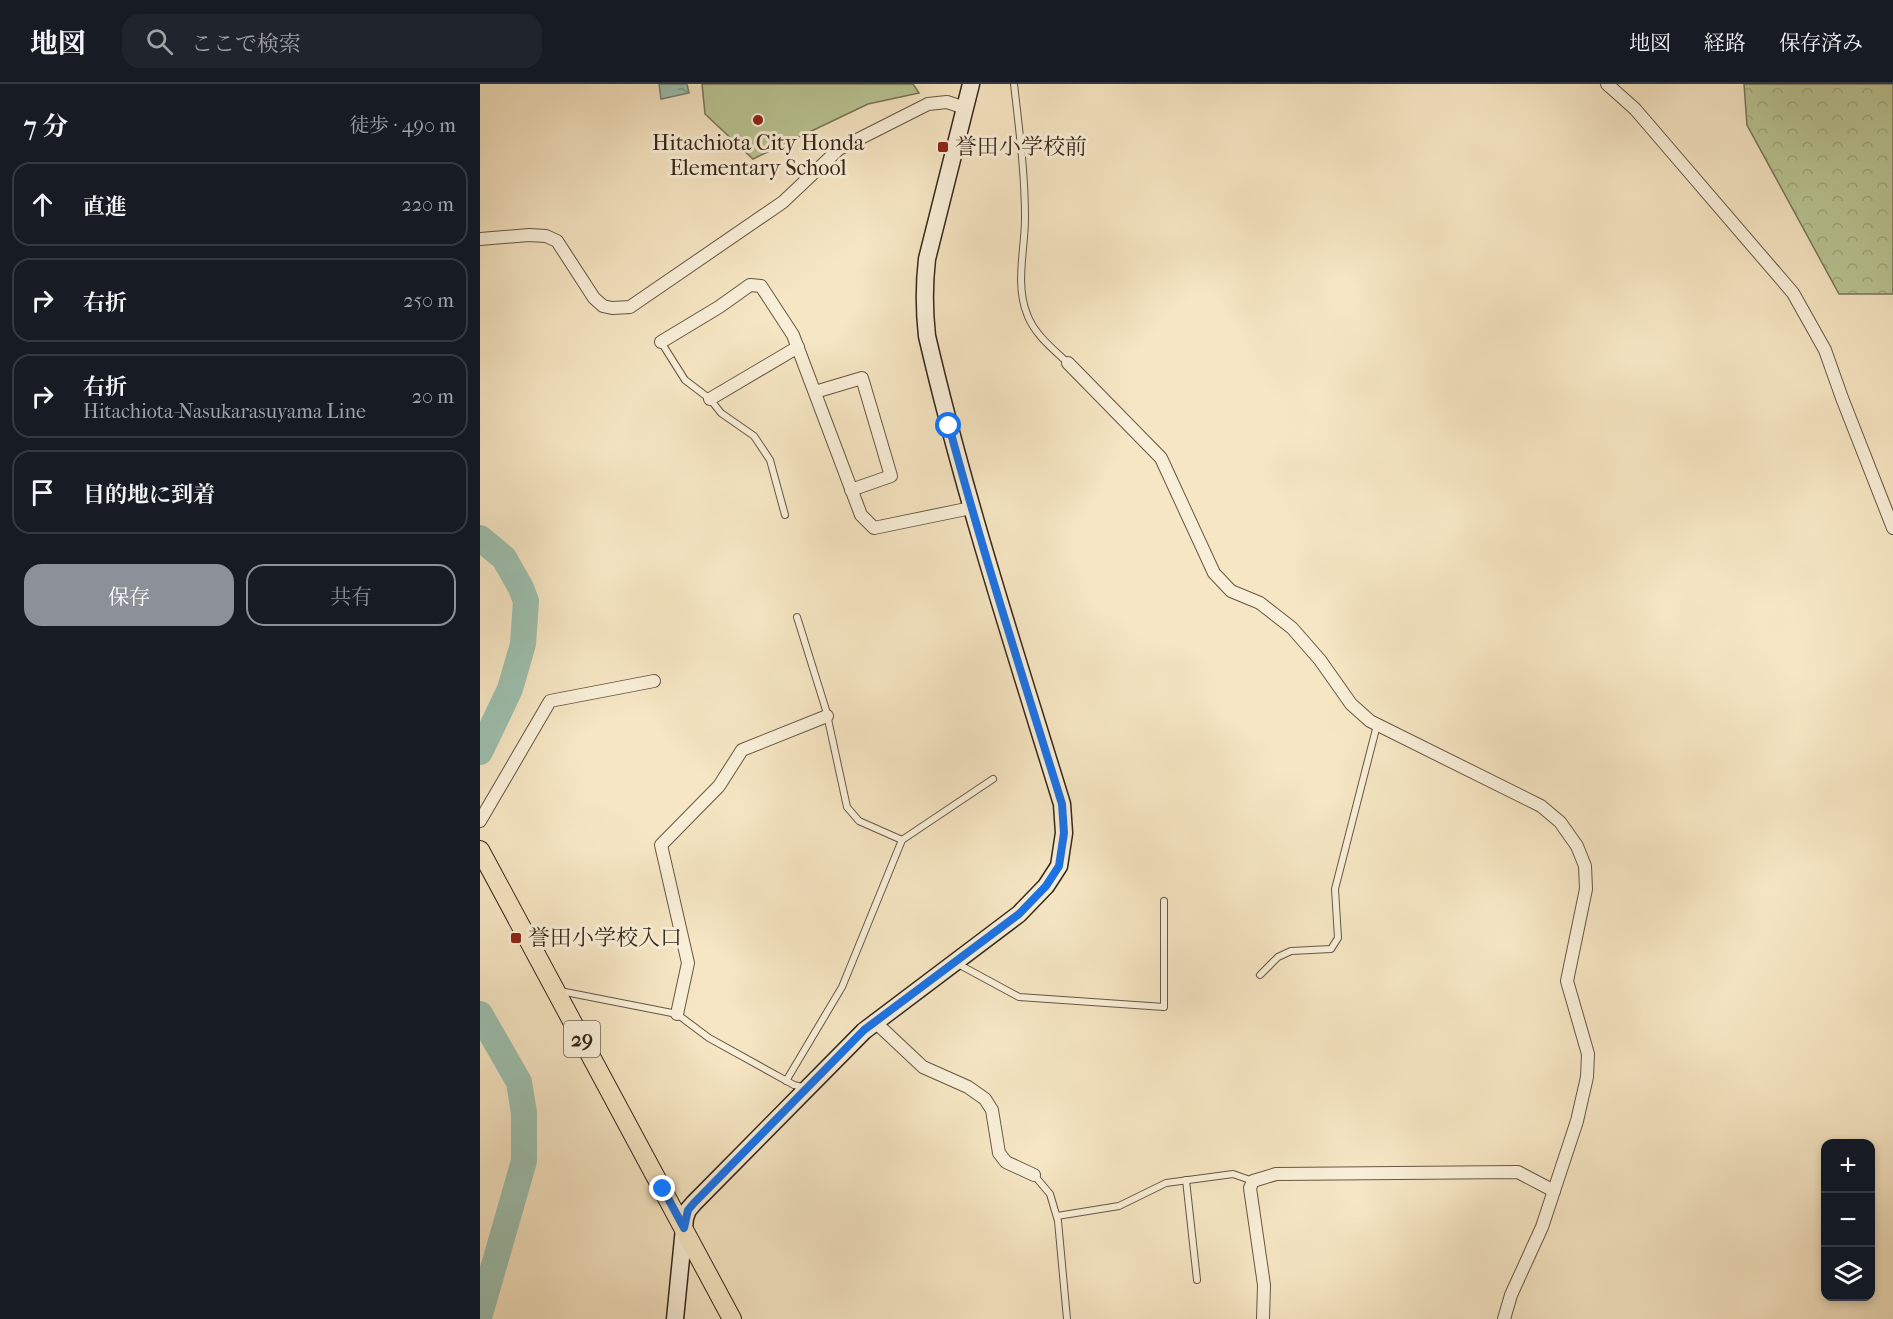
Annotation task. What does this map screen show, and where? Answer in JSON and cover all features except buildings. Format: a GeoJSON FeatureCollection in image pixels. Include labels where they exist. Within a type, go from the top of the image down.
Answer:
{"type":"FeatureCollection","features":[{"type":"Feature","properties":{"kind":"main road","name":"29"},"geometry":{"type":"LineString","coordinates":[[480,850],[732,1319]]}},
{"type":"Feature","properties":{"kind":"street"},"geometry":{"type":"LineString","coordinates":[[675,1319],[684,1228],[688,1210],[806,1088],[874,1022],[1019,914],[1046,886],[1059,866],[1064,833],[1062,804],[971,508],[932,358],[924,310],[927,259],[971,84]]}},
{"type":"Feature","properties":{"kind":"street"},"geometry":{"type":"LineString","coordinates":[[1608,84],[1635,109],[1793,293],[1825,350],[1893,528]]}},
{"type":"Feature","properties":{"kind":"street"},"geometry":{"type":"LineString","coordinates":[[480,239],[546,236],[557,241],[594,298],[603,306],[630,307],[783,202],[839,149],[928,104],[947,102],[965,108]]}},
{"type":"Feature","properties":{"kind":"street"},"geometry":{"type":"LineString","coordinates":[[661,342],[750,285],[761,286],[793,335],[861,515],[874,528],[971,508]]}},
{"type":"Feature","properties":{"kind":"street"},"geometry":{"type":"LineString","coordinates":[[710,399],[798,347]]}},
{"type":"Feature","properties":{"kind":"street"},"geometry":{"type":"LineString","coordinates":[[1068,363],[1161,458],[1214,573],[1231,591],[1260,603],[1292,628],[1320,660],[1351,704],[1370,721],[1541,806],[1560,822],[1576,846],[1585,867],[1586,889],[1567,981],[1588,1054],[1587,1077],[1577,1121],[1542,1227],[1511,1294],[1503,1319]]}},
{"type":"Feature","properties":{"kind":"street"},"geometry":{"type":"LineString","coordinates":[[814,392],[862,378],[891,476],[851,490]]}},
{"type":"Feature","properties":{"kind":"street"},"geometry":{"type":"LineString","coordinates":[[480,821],[550,701],[654,681]]}},
{"type":"Feature","properties":{"kind":"street"},"geometry":{"type":"LineString","coordinates":[[677,1014],[688,963],[662,845],[719,786],[742,750],[827,716]]}},
{"type":"Feature","properties":{"kind":"street"},"geometry":{"type":"LineString","coordinates":[[874,1022],[923,1067],[968,1087],[985,1099],[992,1110],[999,1153],[1006,1162],[1034,1175]]}},
{"type":"Feature","properties":{"kind":"street"},"geometry":{"type":"LineString","coordinates":[[1263,1319],[1264,1285],[1250,1188],[1253,1181],[1276,1174],[1518,1172],[1554,1191]]}},
{"type":"Feature","properties":{"kind":"lane"},"geometry":{"type":"LineString","coordinates":[[1014,84],[1025,218],[1021,286],[1027,314],[1040,337],[1068,363]]}},
{"type":"Feature","properties":{"kind":"lane"},"geometry":{"type":"LineString","coordinates":[[661,342],[685,380],[710,399],[721,413],[754,436],[770,460],[785,514]]}},
{"type":"Feature","properties":{"kind":"lane"},"geometry":{"type":"LineString","coordinates":[[797,616],[827,716],[848,807],[859,821],[902,840]]}},
{"type":"Feature","properties":{"kind":"lane"},"geometry":{"type":"LineString","coordinates":[[1260,975],[1278,957],[1291,951],[1331,949],[1338,938],[1335,889],[1377,725]]}},
{"type":"Feature","properties":{"kind":"lane"},"geometry":{"type":"LineString","coordinates":[[786,1081],[842,987],[902,840],[993,779]]}},
{"type":"Feature","properties":{"kind":"lane"},"geometry":{"type":"LineString","coordinates":[[955,962],[1019,997],[1164,1007],[1164,901]]}},
{"type":"Feature","properties":{"kind":"lane"},"geometry":{"type":"LineString","coordinates":[[555,990],[677,1014],[709,1038],[786,1081],[806,1088]]}},
{"type":"Feature","properties":{"kind":"lane"},"geometry":{"type":"LineString","coordinates":[[1057,1216],[1119,1206],[1166,1183],[1233,1174],[1253,1181]]}},
{"type":"Feature","properties":{"kind":"lane"},"geometry":{"type":"LineString","coordinates":[[1034,1175],[1050,1194],[1057,1216],[1067,1319]]}},
{"type":"Feature","properties":{"kind":"lane"},"geometry":{"type":"LineString","coordinates":[[1186,1180],[1197,1280]]}},
{"type":"Feature","properties":{"kind":"green space"},"geometry":{"type":"Polygon","coordinates":[[[702,84],[913,84],[919,93],[868,104],[753,159],[705,114],[702,84]]]}},
{"type":"Feature","properties":{"kind":"green space"},"geometry":{"type":"Polygon","coordinates":[[[1744,84],[1893,84],[1893,294],[1839,294],[1747,125],[1744,84]]]}},
{"type":"Feature","properties":{"kind":"water"},"geometry":{"type":"Polygon","coordinates":[[[659,84],[687,84],[689,93],[661,99],[659,84]]]}},
{"type":"Feature","properties":{"kind":"waterway"},"geometry":{"type":"LineString","coordinates":[[480,538],[504,558],[526,601],[523,644],[510,689],[480,752]]}},
{"type":"Feature","properties":{"kind":"waterway"},"geometry":{"type":"LineString","coordinates":[[480,1014],[519,1082],[524,1113],[524,1161],[480,1314]]}},
{"type":"Feature","properties":{"kind":"place","name":"Hitachiota City Honda Elementary School"},"geometry":{"type":"Point","coordinates":[758,120]}},
{"type":"Feature","properties":{"kind":"place","name":"誉田小学校前"},"geometry":{"type":"Point","coordinates":[943,147]}},
{"type":"Feature","properties":{"kind":"place","name":"誉田小学校入口"},"geometry":{"type":"Point","coordinates":[516,938]}},
{"type":"Feature","properties":{"kind":"route"},"geometry":{"type":"LineString","coordinates":[[663,1189],[684,1228],[688,1210],[694,1203],[864,1030],[1019,914],[1046,886],[1059,866],[1064,833],[1062,804],[1004,621],[949,426]]}}]}
